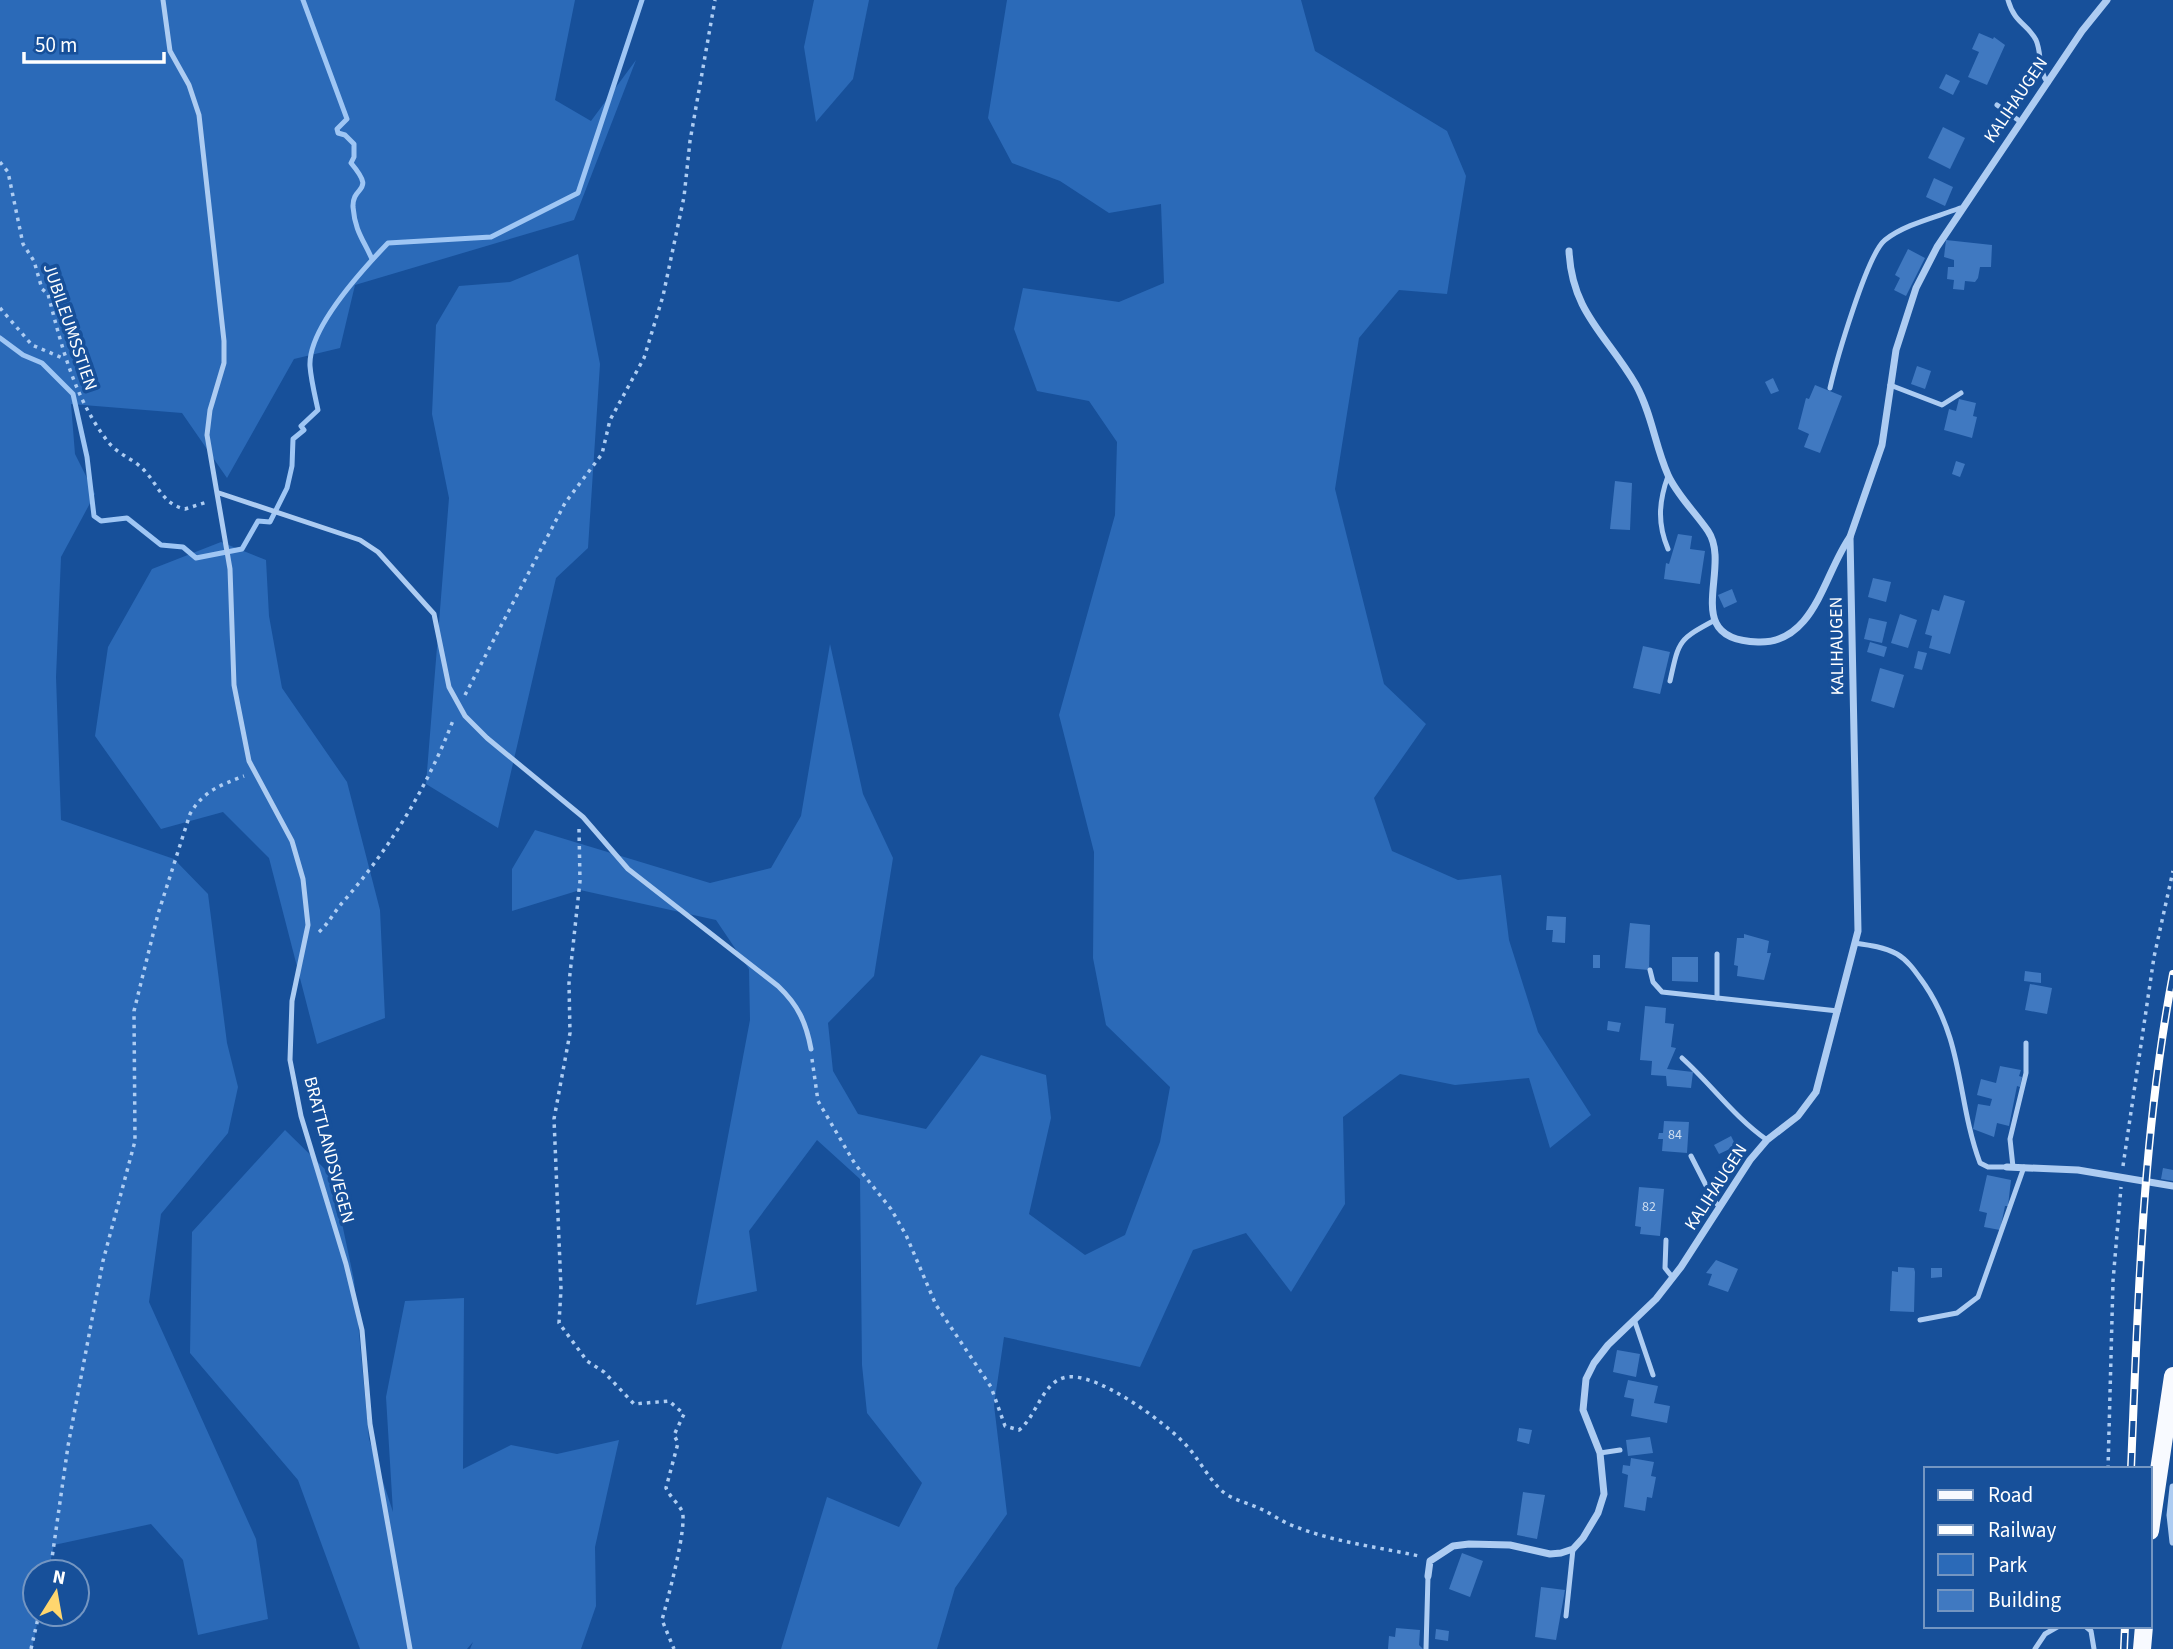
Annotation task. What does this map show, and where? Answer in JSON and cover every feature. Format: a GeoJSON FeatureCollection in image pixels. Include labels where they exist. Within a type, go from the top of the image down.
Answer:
{"type":"FeatureCollection","features":[{"type":"Feature","properties":{"kind":"main road"},"geometry":{"type":"LineString","coordinates":[[2152,1518],[2173,1376]]}},
{"type":"Feature","properties":{"kind":"main road"},"geometry":{"type":"LineString","coordinates":[[2142,1649],[2144,1628]]}},
{"type":"Feature","properties":{"kind":"street","name":"KALIHAUGEN"},"geometry":{"type":"LineString","coordinates":[[1714,620],[1729,635],[1745,640],[1774,640],[1789,635],[1810,614],[1836,556],[1850,537],[1882,445],[1896,351],[1916,288],[1960,208],[2107,0]]}},
{"type":"Feature","properties":{"kind":"street"},"geometry":{"type":"LineString","coordinates":[[1569,251],[1570,279],[1576,297],[1636,386],[1658,437],[1668,476],[1710,533],[1713,543],[1711,606],[1714,620]]}},
{"type":"Feature","properties":{"kind":"street","name":"KALIHAUGEN"},"geometry":{"type":"LineString","coordinates":[[1573,1549],[1598,1513],[1604,1494],[1600,1453],[1583,1410],[1587,1379],[1608,1345],[1635,1322],[1673,1278],[1767,1140],[1798,1116],[1816,1092],[1856,943],[1858,910],[1852,775],[1854,662],[1850,537]]}},
{"type":"Feature","properties":{"kind":"street"},"geometry":{"type":"LineString","coordinates":[[2010,1167],[2078,1170],[2173,1186]]}},
{"type":"Feature","properties":{"kind":"street"},"geometry":{"type":"LineString","coordinates":[[2173,1487],[2170,1515],[2173,1542]]}},
{"type":"Feature","properties":{"kind":"street"},"geometry":{"type":"LineString","coordinates":[[1428,1576],[1430,1561],[1452,1546],[1510,1545],[1550,1554],[1573,1549]]}},
{"type":"Feature","properties":{"kind":"lane","name":"BRATTLANDSVEGEN"},"geometry":{"type":"LineString","coordinates":[[163,0],[170,51],[189,85],[196,105],[224,341],[224,363],[210,410],[207,435],[230,569],[234,685],[249,761],[292,841],[303,879],[308,925],[292,1001],[290,1060],[301,1116],[346,1264],[362,1330],[370,1424],[410,1649]]}},
{"type":"Feature","properties":{"kind":"lane"},"geometry":{"type":"LineString","coordinates":[[2008,0],[2014,17],[2035,38],[2043,76],[2048,83]]}},
{"type":"Feature","properties":{"kind":"lane"},"geometry":{"type":"LineString","coordinates":[[1997,105],[2021,122]]}},
{"type":"Feature","properties":{"kind":"lane"},"geometry":{"type":"LineString","coordinates":[[1830,388],[1852,317],[1879,246],[1891,236],[1960,208]]}},
{"type":"Feature","properties":{"kind":"lane"},"geometry":{"type":"LineString","coordinates":[[1890,385],[1942,405],[1961,393]]}},
{"type":"Feature","properties":{"kind":"lane"},"geometry":{"type":"LineString","coordinates":[[1668,476],[1661,497],[1660,516],[1668,549]]}},
{"type":"Feature","properties":{"kind":"lane"},"geometry":{"type":"LineString","coordinates":[[219,493],[360,540],[377,552],[434,614],[449,687],[459,707],[487,738],[578,813],[628,869],[796,1003],[807,1027],[811,1049]]}},
{"type":"Feature","properties":{"kind":"lane"},"geometry":{"type":"LineString","coordinates":[[1670,681],[1678,648],[1685,637],[1714,620]]}},
{"type":"Feature","properties":{"kind":"lane"},"geometry":{"type":"LineString","coordinates":[[1856,943],[1900,956],[1935,1000],[1952,1038],[1965,1091],[1970,1137],[1980,1163],[1988,1167],[2010,1167],[2010,1139],[2026,1073],[2026,1043]]}},
{"type":"Feature","properties":{"kind":"lane"},"geometry":{"type":"LineString","coordinates":[[1717,954],[1717,998]]}},
{"type":"Feature","properties":{"kind":"lane"},"geometry":{"type":"LineString","coordinates":[[1650,970],[1653,982],[1662,992],[1838,1011]]}},
{"type":"Feature","properties":{"kind":"lane"},"geometry":{"type":"LineString","coordinates":[[1682,1058],[1707,1081],[1734,1113],[1767,1140]]}},
{"type":"Feature","properties":{"kind":"lane"},"geometry":{"type":"LineString","coordinates":[[1691,1156],[1720,1208]]}},
{"type":"Feature","properties":{"kind":"lane"},"geometry":{"type":"LineString","coordinates":[[1920,1320],[1957,1313],[1978,1297],[2024,1167]]}},
{"type":"Feature","properties":{"kind":"lane"},"geometry":{"type":"LineString","coordinates":[[1666,1240],[1665,1268],[1673,1278]]}},
{"type":"Feature","properties":{"kind":"lane"},"geometry":{"type":"LineString","coordinates":[[1635,1322],[1653,1375]]}},
{"type":"Feature","properties":{"kind":"lane"},"geometry":{"type":"LineString","coordinates":[[1600,1453],[1620,1450]]}},
{"type":"Feature","properties":{"kind":"lane"},"geometry":{"type":"LineString","coordinates":[[1566,1616],[1573,1549]]}},
{"type":"Feature","properties":{"kind":"lane"},"geometry":{"type":"LineString","coordinates":[[1426,1649],[1428,1576]]}},
{"type":"Feature","properties":{"kind":"lane"},"geometry":{"type":"LineString","coordinates":[[2035,1649],[2045,1634],[2056,1628]]}},
{"type":"Feature","properties":{"kind":"lane"},"geometry":{"type":"LineString","coordinates":[[2087,1628],[2091,1631],[2094,1649]]}},
{"type":"Feature","properties":{"kind":"path"},"geometry":{"type":"LineString","coordinates":[[305,942],[335,915],[400,827],[438,758],[459,707],[486,659],[518,589],[549,539],[565,503],[603,454],[610,420],[644,358],[657,318],[690,169],[690,141],[715,0]]}},
{"type":"Feature","properties":{"kind":"path","name":"JUBILEUMSSTIEN"},"geometry":{"type":"LineString","coordinates":[[0,162],[8,172],[23,244],[34,261],[42,289],[48,295],[65,359],[86,412],[111,445],[131,457],[146,472],[157,491],[177,508],[185,509],[203,502],[219,501]]}},
{"type":"Feature","properties":{"kind":"path"},"geometry":{"type":"LineString","coordinates":[[0,308],[32,345],[65,359]]}},
{"type":"Feature","properties":{"kind":"path"},"geometry":{"type":"LineString","coordinates":[[52,1558],[68,1446],[103,1261],[135,1141],[132,1045],[134,1011],[141,976],[193,807],[198,799],[216,786],[256,772]]}},
{"type":"Feature","properties":{"kind":"path"},"geometry":{"type":"LineString","coordinates":[[578,813],[580,881],[569,984],[569,1034],[554,1119],[561,1289],[559,1323],[587,1361],[604,1372],[634,1404],[669,1401],[684,1414],[674,1435],[678,1444],[666,1488],[682,1512],[683,1520],[676,1554],[678,1560],[675,1577],[662,1620],[674,1649]]}},
{"type":"Feature","properties":{"kind":"path"},"geometry":{"type":"LineString","coordinates":[[811,1049],[818,1101],[855,1164],[901,1226],[936,1305],[991,1387],[1005,1426],[1019,1430],[1026,1424],[1046,1393],[1062,1378],[1086,1379],[1106,1387],[1161,1422],[1191,1450],[1223,1492],[1234,1498],[1294,1527],[1430,1561]]}},
{"type":"Feature","properties":{"kind":"path"},"geometry":{"type":"LineString","coordinates":[[31,1649],[36,1628]]}},
{"type":"Feature","properties":{"kind":"green space"},"geometry":{"type":"Polygon","coordinates":[[[0,0],[575,0],[555,100],[591,121],[636,60],[574,220],[355,285],[340,348],[294,359],[227,478],[182,413],[71,404],[75,454],[95,494],[61,557],[56,677],[61,820],[174,859],[208,894],[227,1043],[238,1087],[228,1133],[161,1214],[149,1302],[256,1539],[268,1619],[198,1635],[183,1560],[151,1524],[54,1545],[51,1558],[21,1558],[21,1628],[36,1628],[32,1649],[0,1649],[0,0]]]}},
{"type":"Feature","properties":{"kind":"green space"},"geometry":{"type":"Polygon","coordinates":[[[814,0],[869,0],[853,79],[816,122],[804,47],[814,0]]]}},
{"type":"Feature","properties":{"kind":"green space"},"geometry":{"type":"Polygon","coordinates":[[[1007,0],[1301,0],[1315,51],[1447,131],[1466,176],[1447,294],[1399,290],[1359,338],[1335,489],[1384,684],[1426,724],[1374,798],[1392,851],[1458,880],[1501,875],[1509,940],[1538,1032],[1591,1115],[1550,1148],[1529,1078],[1455,1085],[1400,1074],[1343,1117],[1345,1204],[1291,1292],[1246,1233],[1193,1250],[1140,1367],[1004,1337],[994,1405],[1007,1514],[955,1588],[937,1649],[781,1649],[827,1497],[899,1527],[922,1483],[867,1413],[862,1365],[860,1179],[817,1140],[749,1231],[757,1291],[696,1305],[750,1020],[749,969],[716,920],[580,890],[512,911],[512,869],[535,830],[710,883],[771,868],[801,816],[830,644],[863,794],[893,858],[874,976],[828,1023],[833,1071],[858,1114],[926,1129],[981,1055],[1046,1075],[1051,1118],[1029,1214],[1085,1255],[1125,1235],[1160,1142],[1170,1087],[1106,1025],[1093,958],[1094,852],[1059,715],[1115,515],[1117,442],[1089,401],[1037,391],[1014,329],[1023,288],[1119,302],[1164,283],[1161,204],[1109,213],[1060,181],[1012,163],[988,118],[1007,0]]]}},
{"type":"Feature","properties":{"kind":"green space"},"geometry":{"type":"Polygon","coordinates":[[[578,254],[600,364],[588,548],[556,578],[498,828],[426,784],[449,498],[432,414],[436,325],[459,286],[510,282],[578,254]]]}},
{"type":"Feature","properties":{"kind":"green space"},"geometry":{"type":"Polygon","coordinates":[[[221,542],[266,560],[269,616],[282,688],[347,782],[380,910],[385,1018],[317,1044],[269,858],[223,812],[161,829],[95,736],[108,647],[152,569],[221,542]]]}},
{"type":"Feature","properties":{"kind":"green space"},"geometry":{"type":"Polygon","coordinates":[[[285,1130],[332,1176],[354,1280],[369,1439],[393,1512],[386,1397],[405,1301],[464,1298],[463,1469],[511,1445],[557,1454],[619,1440],[595,1547],[596,1606],[581,1649],[470,1649],[473,1642],[467,1649],[360,1649],[298,1480],[190,1353],[192,1232],[285,1130]]]}},
{"type":"Feature","properties":{"kind":"building"},"geometry":{"type":"Polygon","coordinates":[[[1979,33],[1993,39],[1994,37],[2005,45],[1987,85],[1968,77],[1979,52],[1972,49],[1979,33]]]}},
{"type":"Feature","properties":{"kind":"building"},"geometry":{"type":"Polygon","coordinates":[[[1946,74],[1960,81],[1953,95],[1939,88],[1946,74]]]}},
{"type":"Feature","properties":{"kind":"building"},"geometry":{"type":"Polygon","coordinates":[[[1943,127],[1965,138],[1950,169],[1928,158],[1943,127]]]}},
{"type":"Feature","properties":{"kind":"building"},"geometry":{"type":"Polygon","coordinates":[[[1934,178],[1953,187],[1945,206],[1926,197],[1934,178]]]}},
{"type":"Feature","properties":{"kind":"building"},"geometry":{"type":"Polygon","coordinates":[[[1946,240],[1992,245],[1991,267],[1980,267],[1978,278],[1975,282],[1965,281],[1964,290],[1953,289],[1954,280],[1947,279],[1948,267],[1954,267],[1954,260],[1944,257],[1946,240]]]}},
{"type":"Feature","properties":{"kind":"building"},"geometry":{"type":"Polygon","coordinates":[[[1908,249],[1925,258],[1906,296],[1894,290],[1900,278],[1895,275],[1908,249]]]}},
{"type":"Feature","properties":{"kind":"building"},"geometry":{"type":"Polygon","coordinates":[[[1917,366],[1931,371],[1925,389],[1911,384],[1917,366]]]}},
{"type":"Feature","properties":{"kind":"building"},"geometry":{"type":"Polygon","coordinates":[[[1773,378],[1779,391],[1771,394],[1765,382],[1773,378]]]}},
{"type":"Feature","properties":{"kind":"building"},"geometry":{"type":"Polygon","coordinates":[[[1815,385],[1842,396],[1820,453],[1804,447],[1809,434],[1798,429],[1806,398],[1809,399],[1815,385]]]}},
{"type":"Feature","properties":{"kind":"building"},"geometry":{"type":"Polygon","coordinates":[[[1959,399],[1976,403],[1973,416],[1977,417],[1972,438],[1944,430],[1949,409],[1956,411],[1959,399]]]}},
{"type":"Feature","properties":{"kind":"building"},"geometry":{"type":"Polygon","coordinates":[[[1956,461],[1965,464],[1960,477],[1952,474],[1956,461]]]}},
{"type":"Feature","properties":{"kind":"building"},"geometry":{"type":"Polygon","coordinates":[[[1615,481],[1632,483],[1630,530],[1610,529],[1615,481]]]}},
{"type":"Feature","properties":{"kind":"building"},"geometry":{"type":"Polygon","coordinates":[[[1678,534],[1692,536],[1690,549],[1705,551],[1700,584],[1664,579],[1666,563],[1669,564],[1678,534]]]}},
{"type":"Feature","properties":{"kind":"building"},"geometry":{"type":"Polygon","coordinates":[[[1873,578],[1891,582],[1886,602],[1868,597],[1873,578]]]}},
{"type":"Feature","properties":{"kind":"building"},"geometry":{"type":"Polygon","coordinates":[[[1732,589],[1737,602],[1724,608],[1718,595],[1732,589]]]}},
{"type":"Feature","properties":{"kind":"building"},"geometry":{"type":"Polygon","coordinates":[[[1944,595],[1965,601],[1950,654],[1929,648],[1932,636],[1925,634],[1932,609],[1939,611],[1944,595]]]}},
{"type":"Feature","properties":{"kind":"building"},"geometry":{"type":"Polygon","coordinates":[[[1900,614],[1917,620],[1908,648],[1891,643],[1900,614]]]}},
{"type":"Feature","properties":{"kind":"building"},"geometry":{"type":"Polygon","coordinates":[[[1869,618],[1887,622],[1882,643],[1864,639],[1869,618]]]}},
{"type":"Feature","properties":{"kind":"building"},"geometry":{"type":"Polygon","coordinates":[[[1870,642],[1887,647],[1884,657],[1867,652],[1870,642]]]}},
{"type":"Feature","properties":{"kind":"building"},"geometry":{"type":"Polygon","coordinates":[[[1643,646],[1670,652],[1660,694],[1633,688],[1643,646]]]}},
{"type":"Feature","properties":{"kind":"building"},"geometry":{"type":"Polygon","coordinates":[[[1918,651],[1927,653],[1922,670],[1914,668],[1918,651]]]}},
{"type":"Feature","properties":{"kind":"building"},"geometry":{"type":"Polygon","coordinates":[[[1880,668],[1904,675],[1894,708],[1871,701],[1880,668]]]}},
{"type":"Feature","properties":{"kind":"building"},"geometry":{"type":"Polygon","coordinates":[[[1547,916],[1566,917],[1565,943],[1552,942],[1553,930],[1546,930],[1547,916]]]}},
{"type":"Feature","properties":{"kind":"building"},"geometry":{"type":"Polygon","coordinates":[[[1630,923],[1650,925],[1649,970],[1625,968],[1630,923]]]}},
{"type":"Feature","properties":{"kind":"building"},"geometry":{"type":"Polygon","coordinates":[[[1744,934],[1769,941],[1767,953],[1771,953],[1764,980],[1737,976],[1738,966],[1734,965],[1737,938],[1744,938],[1744,934]]]}},
{"type":"Feature","properties":{"kind":"building"},"geometry":{"type":"Polygon","coordinates":[[[1593,955],[1600,955],[1600,968],[1593,968],[1593,955]]]}},
{"type":"Feature","properties":{"kind":"building"},"geometry":{"type":"Polygon","coordinates":[[[1672,957],[1698,957],[1698,982],[1672,981],[1672,957]]]}},
{"type":"Feature","properties":{"kind":"building"},"geometry":{"type":"Polygon","coordinates":[[[2025,971],[2041,973],[2041,983],[2024,981],[2025,971]]]}},
{"type":"Feature","properties":{"kind":"building"},"geometry":{"type":"Polygon","coordinates":[[[2030,984],[2052,988],[2047,1014],[2025,1010],[2030,984]]]}},
{"type":"Feature","properties":{"kind":"building"},"geometry":{"type":"Polygon","coordinates":[[[1645,1006],[1666,1008],[1665,1023],[1674,1024],[1671,1047],[1676,1048],[1667,1069],[1693,1072],[1691,1088],[1667,1086],[1666,1076],[1651,1075],[1652,1061],[1640,1060],[1645,1006]]]}},
{"type":"Feature","properties":{"kind":"building"},"geometry":{"type":"Polygon","coordinates":[[[1608,1021],[1621,1023],[1619,1032],[1607,1030],[1608,1021]]]}},
{"type":"Feature","properties":{"kind":"building"},"geometry":{"type":"Polygon","coordinates":[[[2000,1066],[2021,1070],[2019,1076],[2022,1077],[2020,1087],[2017,1086],[2009,1126],[1997,1123],[1994,1137],[1973,1129],[1978,1104],[1990,1106],[1992,1099],[1977,1095],[1981,1079],[1996,1083],[2000,1066]]]}},
{"type":"Feature","properties":{"kind":"building"},"geometry":{"type":"Polygon","coordinates":[[[1664,1121],[1689,1122],[1687,1153],[1662,1151],[1663,1139],[1658,1139],[1659,1133],[1663,1133],[1664,1121]]]}},
{"type":"Feature","properties":{"kind":"building"},"geometry":{"type":"Polygon","coordinates":[[[1731,1136],[1736,1146],[1719,1154],[1714,1145],[1731,1136]]]}},
{"type":"Feature","properties":{"kind":"building"},"geometry":{"type":"Polygon","coordinates":[[[2163,1168],[2173,1170],[2173,1181],[2161,1179],[2163,1168]]]}},
{"type":"Feature","properties":{"kind":"building"},"geometry":{"type":"Polygon","coordinates":[[[1987,1175],[2011,1180],[2008,1206],[2005,1206],[2000,1230],[1984,1227],[1987,1213],[1979,1211],[1987,1175]]]}},
{"type":"Feature","properties":{"kind":"building"},"geometry":{"type":"Polygon","coordinates":[[[1639,1187],[1664,1189],[1660,1236],[1640,1234],[1641,1227],[1635,1226],[1639,1187]]]}},
{"type":"Feature","properties":{"kind":"building"},"geometry":{"type":"Polygon","coordinates":[[[1716,1260],[1738,1269],[1728,1292],[1708,1285],[1712,1274],[1706,1273],[1716,1260]]]}},
{"type":"Feature","properties":{"kind":"building"},"geometry":{"type":"Polygon","coordinates":[[[1898,1267],[1914,1268],[1914,1312],[1890,1311],[1892,1271],[1898,1272],[1898,1267]]]}},
{"type":"Feature","properties":{"kind":"building"},"geometry":{"type":"Polygon","coordinates":[[[1931,1268],[1942,1268],[1942,1277],[1931,1278],[1931,1268]]]}},
{"type":"Feature","properties":{"kind":"building"},"geometry":{"type":"Polygon","coordinates":[[[1617,1350],[1640,1354],[1636,1377],[1613,1372],[1617,1350]]]}},
{"type":"Feature","properties":{"kind":"building"},"geometry":{"type":"Polygon","coordinates":[[[1628,1380],[1658,1386],[1654,1403],[1670,1406],[1667,1423],[1631,1416],[1634,1399],[1624,1397],[1628,1380]]]}},
{"type":"Feature","properties":{"kind":"building"},"geometry":{"type":"Polygon","coordinates":[[[1519,1428],[1532,1430],[1529,1444],[1517,1441],[1519,1428]]]}},
{"type":"Feature","properties":{"kind":"building"},"geometry":{"type":"Polygon","coordinates":[[[1650,1437],[1653,1453],[1628,1456],[1626,1440],[1650,1437]]]}},
{"type":"Feature","properties":{"kind":"building"},"geometry":{"type":"Polygon","coordinates":[[[1631,1458],[1654,1462],[1651,1476],[1656,1477],[1652,1498],[1647,1497],[1645,1511],[1624,1507],[1628,1475],[1622,1473],[1623,1465],[1630,1466],[1631,1458]]]}},
{"type":"Feature","properties":{"kind":"building"},"geometry":{"type":"Polygon","coordinates":[[[1523,1492],[1545,1495],[1537,1539],[1517,1535],[1523,1492]]]}},
{"type":"Feature","properties":{"kind":"building"},"geometry":{"type":"Polygon","coordinates":[[[1462,1553],[1483,1561],[1470,1597],[1449,1589],[1462,1553]]]}},
{"type":"Feature","properties":{"kind":"building"},"geometry":{"type":"Polygon","coordinates":[[[1541,1587],[1565,1590],[1556,1640],[1535,1637],[1541,1587]]]}},
{"type":"Feature","properties":{"kind":"building"},"geometry":{"type":"Polygon","coordinates":[[[1396,1628],[1420,1630],[1419,1645],[1423,1649],[1388,1649],[1389,1636],[1395,1637],[1396,1628]]]}},
{"type":"Feature","properties":{"kind":"building"},"geometry":{"type":"Polygon","coordinates":[[[1436,1629],[1449,1631],[1448,1641],[1435,1639],[1436,1629]]]}},
{"type":"Feature","properties":{"kind":"waterway"},"geometry":{"type":"LineString","coordinates":[[303,0],[347,119],[337,129],[338,133],[345,135],[354,144],[351,163],[363,184],[354,200],[354,215],[372,259]]}},
{"type":"Feature","properties":{"kind":"waterway"},"geometry":{"type":"LineString","coordinates":[[0,338],[23,355],[42,363],[73,394],[87,457],[94,516],[101,521],[127,518],[161,545],[183,547],[196,558],[242,549],[258,521],[270,522],[287,488],[292,466],[293,439],[304,430],[301,426],[318,410],[310,366],[312,351],[318,335],[339,300],[388,243],[491,237],[578,193],[642,0]]}},
{"type":"Feature","properties":{"kind":"railway"},"geometry":{"type":"LineString","coordinates":[[2131,1467],[2139,1283],[2148,1159],[2154,1097],[2173,974]]}},
{"type":"Feature","properties":{"kind":"railway"},"geometry":{"type":"LineString","coordinates":[[2124,1649],[2125,1628]]}}]}
